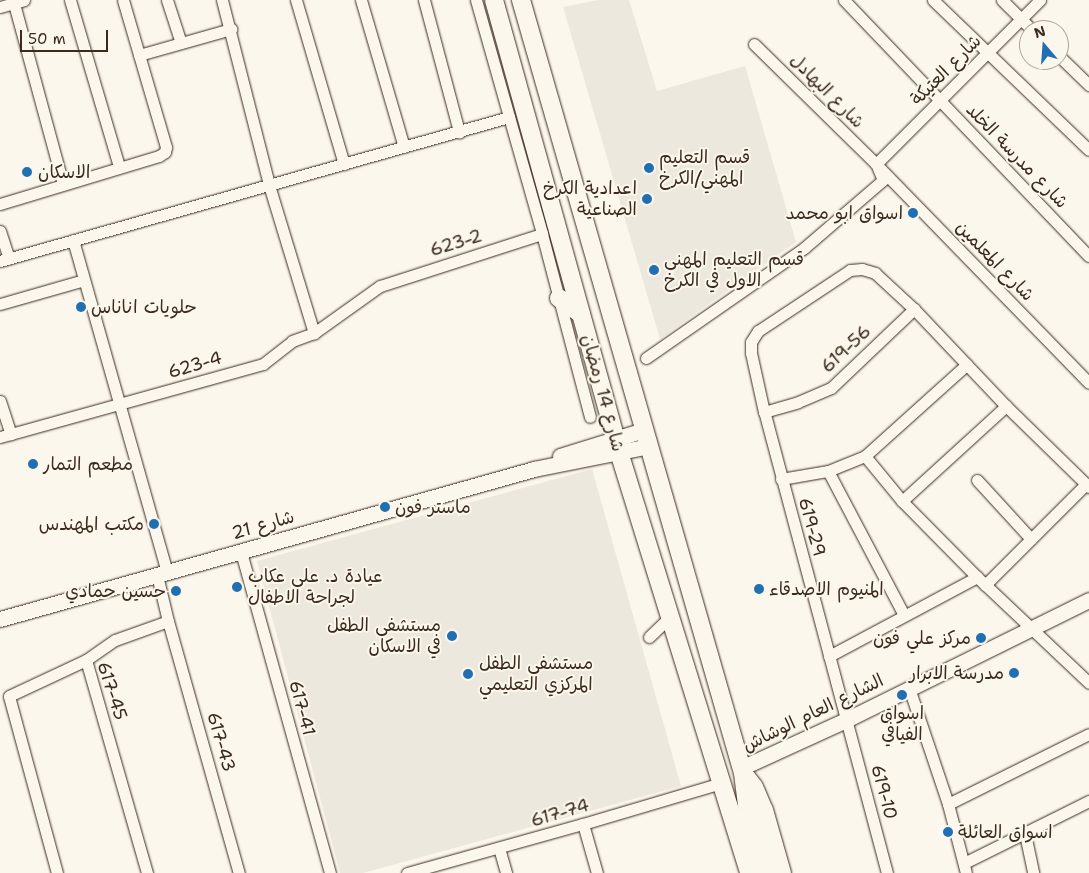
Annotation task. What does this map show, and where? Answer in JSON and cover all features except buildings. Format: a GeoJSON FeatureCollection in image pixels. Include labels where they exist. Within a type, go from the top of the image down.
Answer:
{"type":"FeatureCollection","features":[{"type":"Feature","properties":{"kind":"main road","name":"شارع 14 رمضان"},"geometry":{"type":"LineString","coordinates":[[494,0],[617,445],[669,618],[721,782],[741,816]]}},
{"type":"Feature","properties":{"kind":"main road","name":"شارع 14 رمضان"},"geometry":{"type":"LineString","coordinates":[[521,0],[742,771],[741,816]]}},
{"type":"Feature","properties":{"kind":"main road"},"geometry":{"type":"LineString","coordinates":[[559,298],[582,314]]}},
{"type":"Feature","properties":{"kind":"main road","name":"شارع 14 رمضان"},"geometry":{"type":"LineString","coordinates":[[742,771],[754,787],[764,810],[782,873]]}},
{"type":"Feature","properties":{"kind":"main road","name":"شارع 14 رمضان"},"geometry":{"type":"LineString","coordinates":[[721,782],[719,796],[722,820],[736,873]]}},
{"type":"Feature","properties":{"kind":"main road"},"geometry":{"type":"LineString","coordinates":[[741,816],[749,873]]}},
{"type":"Feature","properties":{"kind":"main road"},"geometry":{"type":"LineString","coordinates":[[741,816],[765,873]]}},
{"type":"Feature","properties":{"kind":"street"},"geometry":{"type":"LineString","coordinates":[[70,0],[119,167]]}},
{"type":"Feature","properties":{"kind":"street"},"geometry":{"type":"LineString","coordinates":[[0,204],[159,156],[164,152],[166,147],[123,0]]}},
{"type":"Feature","properties":{"kind":"street"},"geometry":{"type":"LineString","coordinates":[[168,0],[181,43]]}},
{"type":"Feature","properties":{"kind":"street"},"geometry":{"type":"LineString","coordinates":[[222,0],[231,29],[269,185],[314,333]]}},
{"type":"Feature","properties":{"kind":"street"},"geometry":{"type":"LineString","coordinates":[[296,0],[344,164]]}},
{"type":"Feature","properties":{"kind":"street"},"geometry":{"type":"LineString","coordinates":[[361,0],[404,147]]}},
{"type":"Feature","properties":{"kind":"street"},"geometry":{"type":"LineString","coordinates":[[424,0],[459,132]]}},
{"type":"Feature","properties":{"kind":"street"},"geometry":{"type":"LineString","coordinates":[[476,0],[542,234],[590,417]]}},
{"type":"Feature","properties":{"kind":"street","name":"شارع مدرسة الخلد"},"geometry":{"type":"LineString","coordinates":[[844,0],[1089,256]]}},
{"type":"Feature","properties":{"kind":"street"},"geometry":{"type":"LineString","coordinates":[[933,0],[1089,150]]}},
{"type":"Feature","properties":{"kind":"street"},"geometry":{"type":"LineString","coordinates":[[1002,0],[1021,19]]}},
{"type":"Feature","properties":{"kind":"street","name":"شارع العتيکة"},"geometry":{"type":"LineString","coordinates":[[876,164],[1040,0]]}},
{"type":"Feature","properties":{"kind":"street"},"geometry":{"type":"LineString","coordinates":[[0,7],[17,1],[63,184]]}},
{"type":"Feature","properties":{"kind":"street"},"geometry":{"type":"LineString","coordinates":[[139,55],[231,29]]}},
{"type":"Feature","properties":{"kind":"street","name":"شارع البهادل"},"geometry":{"type":"LineString","coordinates":[[754,44],[876,164]]}},
{"type":"Feature","properties":{"kind":"street"},"geometry":{"type":"LineString","coordinates":[[1069,66],[1089,85]]}},
{"type":"Feature","properties":{"kind":"street"},"geometry":{"type":"LineString","coordinates":[[0,231],[4,260],[509,117]]}},
{"type":"Feature","properties":{"kind":"street"},"geometry":{"type":"LineString","coordinates":[[646,358],[804,248],[883,180],[876,164]]}},
{"type":"Feature","properties":{"kind":"street","name":"شارع المعلمين"},"geometry":{"type":"LineString","coordinates":[[876,164],[1089,383]]}},
{"type":"Feature","properties":{"kind":"street","name":"623-2"},"geometry":{"type":"LineString","coordinates":[[380,286],[542,234]]}},
{"type":"Feature","properties":{"kind":"street","name":"617-43"},"geometry":{"type":"LineString","coordinates":[[72,240],[119,404],[162,574],[168,621],[239,873]]}},
{"type":"Feature","properties":{"kind":"street","name":"619-29"},"geometry":{"type":"LineString","coordinates":[[846,720],[764,412],[751,354],[751,342],[758,331],[850,270],[862,269],[875,273],[914,309]]}},
{"type":"Feature","properties":{"kind":"street"},"geometry":{"type":"LineString","coordinates":[[0,304],[84,280]]}},
{"type":"Feature","properties":{"kind":"street","name":"623-4"},"geometry":{"type":"LineString","coordinates":[[5,435],[263,364],[292,341],[314,333],[380,286]]}},
{"type":"Feature","properties":{"kind":"street"},"geometry":{"type":"LineString","coordinates":[[829,656],[904,615],[981,581],[1031,539],[1088,486],[1006,406],[914,309]]}},
{"type":"Feature","properties":{"kind":"street","name":"619-56"},"geometry":{"type":"LineString","coordinates":[[764,412],[798,402],[831,388],[914,309]]}},
{"type":"Feature","properties":{"kind":"street"},"geometry":{"type":"LineString","coordinates":[[781,478],[828,471],[865,456],[966,364]]}},
{"type":"Feature","properties":{"kind":"street"},"geometry":{"type":"LineString","coordinates":[[0,401],[5,435]]}},
{"type":"Feature","properties":{"kind":"street"},"geometry":{"type":"LineString","coordinates":[[902,501],[1006,406]]}},
{"type":"Feature","properties":{"kind":"street","name":"شارع 21"},"geometry":{"type":"LineString","coordinates":[[0,619],[536,468],[561,456],[647,438]]}},
{"type":"Feature","properties":{"kind":"street"},"geometry":{"type":"LineString","coordinates":[[865,456],[902,501],[981,581],[1089,683]]}},
{"type":"Feature","properties":{"kind":"street"},"geometry":{"type":"LineString","coordinates":[[828,471],[904,615]]}},
{"type":"Feature","properties":{"kind":"street"},"geometry":{"type":"LineString","coordinates":[[977,480],[1031,539]]}},
{"type":"Feature","properties":{"kind":"street","name":"617-41"},"geometry":{"type":"LineString","coordinates":[[241,552],[330,873]]}},
{"type":"Feature","properties":{"kind":"street","name":"الشارع العام الوشاش"},"geometry":{"type":"LineString","coordinates":[[742,771],[1089,600]]}},
{"type":"Feature","properties":{"kind":"street"},"geometry":{"type":"LineString","coordinates":[[650,637],[669,618]]}},
{"type":"Feature","properties":{"kind":"street"},"geometry":{"type":"LineString","coordinates":[[86,660],[115,640],[168,621]]}},
{"type":"Feature","properties":{"kind":"street","name":"617-45"},"geometry":{"type":"LineString","coordinates":[[57,873],[9,696],[86,660],[147,873]]}},
{"type":"Feature","properties":{"kind":"street"},"geometry":{"type":"LineString","coordinates":[[909,688],[948,804],[965,868],[1024,834],[1089,801]]}},
{"type":"Feature","properties":{"kind":"street","name":"619-10"},"geometry":{"type":"LineString","coordinates":[[846,720],[887,873]]}},
{"type":"Feature","properties":{"kind":"street"},"geometry":{"type":"LineString","coordinates":[[948,804],[1089,734]]}},
{"type":"Feature","properties":{"kind":"street","name":"617-74"},"geometry":{"type":"LineString","coordinates":[[407,873],[583,824],[721,782]]}},
{"type":"Feature","properties":{"kind":"street"},"geometry":{"type":"LineString","coordinates":[[583,824],[597,873]]}},
{"type":"Feature","properties":{"kind":"street"},"geometry":{"type":"LineString","coordinates":[[1024,834],[1034,873]]}},
{"type":"Feature","properties":{"kind":"street"},"geometry":{"type":"LineString","coordinates":[[499,848],[506,873]]}},
{"type":"Feature","properties":{"kind":"shaded area"},"geometry":{"type":"Polygon","coordinates":[[[598,0],[629,0],[657,91],[745,66],[796,242],[660,339],[563,7],[598,0]]]}},
{"type":"Feature","properties":{"kind":"shaded area","name":"مستشفى الطفل المركزي التعليمي"},"geometry":{"type":"Polygon","coordinates":[[[592,469],[681,786],[363,873],[340,873],[257,561],[592,469]]]}},
{"type":"Feature","properties":{"kind":"place","name":"قسم التعليم المهني/الكرخ"},"geometry":{"type":"Point","coordinates":[649,168]}},
{"type":"Feature","properties":{"kind":"place","name":"الاسكان"},"geometry":{"type":"Point","coordinates":[27,172]}},
{"type":"Feature","properties":{"kind":"place","name":"اعدادية الكرخ الصناعية"},"geometry":{"type":"Point","coordinates":[647,199]}},
{"type":"Feature","properties":{"kind":"place","name":"اسواق ابو محمد"},"geometry":{"type":"Point","coordinates":[913,213]}},
{"type":"Feature","properties":{"kind":"place","name":"قسم التعليم المهني الاول في الكرخ"},"geometry":{"type":"Point","coordinates":[654,270]}},
{"type":"Feature","properties":{"kind":"place","name":"حلويات اناناس"},"geometry":{"type":"Point","coordinates":[81,307]}},
{"type":"Feature","properties":{"kind":"place","name":"مطعم التمار"},"geometry":{"type":"Point","coordinates":[33,464]}},
{"type":"Feature","properties":{"kind":"place","name":"ماستر فون"},"geometry":{"type":"Point","coordinates":[385,507]}},
{"type":"Feature","properties":{"kind":"place","name":"مكتب المهندس"},"geometry":{"type":"Point","coordinates":[154,524]}},
{"type":"Feature","properties":{"kind":"place","name":"عيادة د. علي عكاب لجراحة الاطفال"},"geometry":{"type":"Point","coordinates":[237,587]}},
{"type":"Feature","properties":{"kind":"place","name":"المنيوم الاصدقاء"},"geometry":{"type":"Point","coordinates":[759,589]}},
{"type":"Feature","properties":{"kind":"place","name":"حسين حمادي"},"geometry":{"type":"Point","coordinates":[176,591]}},
{"type":"Feature","properties":{"kind":"place","name":"مستشفى الطفل في الاسكان"},"geometry":{"type":"Point","coordinates":[452,636]}},
{"type":"Feature","properties":{"kind":"place","name":"مركز علي فون"},"geometry":{"type":"Point","coordinates":[981,638]}},
{"type":"Feature","properties":{"kind":"place","name":"مدرسة الابرار"},"geometry":{"type":"Point","coordinates":[1014,673]}},
{"type":"Feature","properties":{"kind":"place","name":"مستشفى الطفل المركزي التعليمي"},"geometry":{"type":"Point","coordinates":[468,674]}},
{"type":"Feature","properties":{"kind":"place","name":"اسواق الفيافي"},"geometry":{"type":"Point","coordinates":[902,695]}},
{"type":"Feature","properties":{"kind":"place","name":"اسواق العائلة"},"geometry":{"type":"Point","coordinates":[948,832]}}]}
